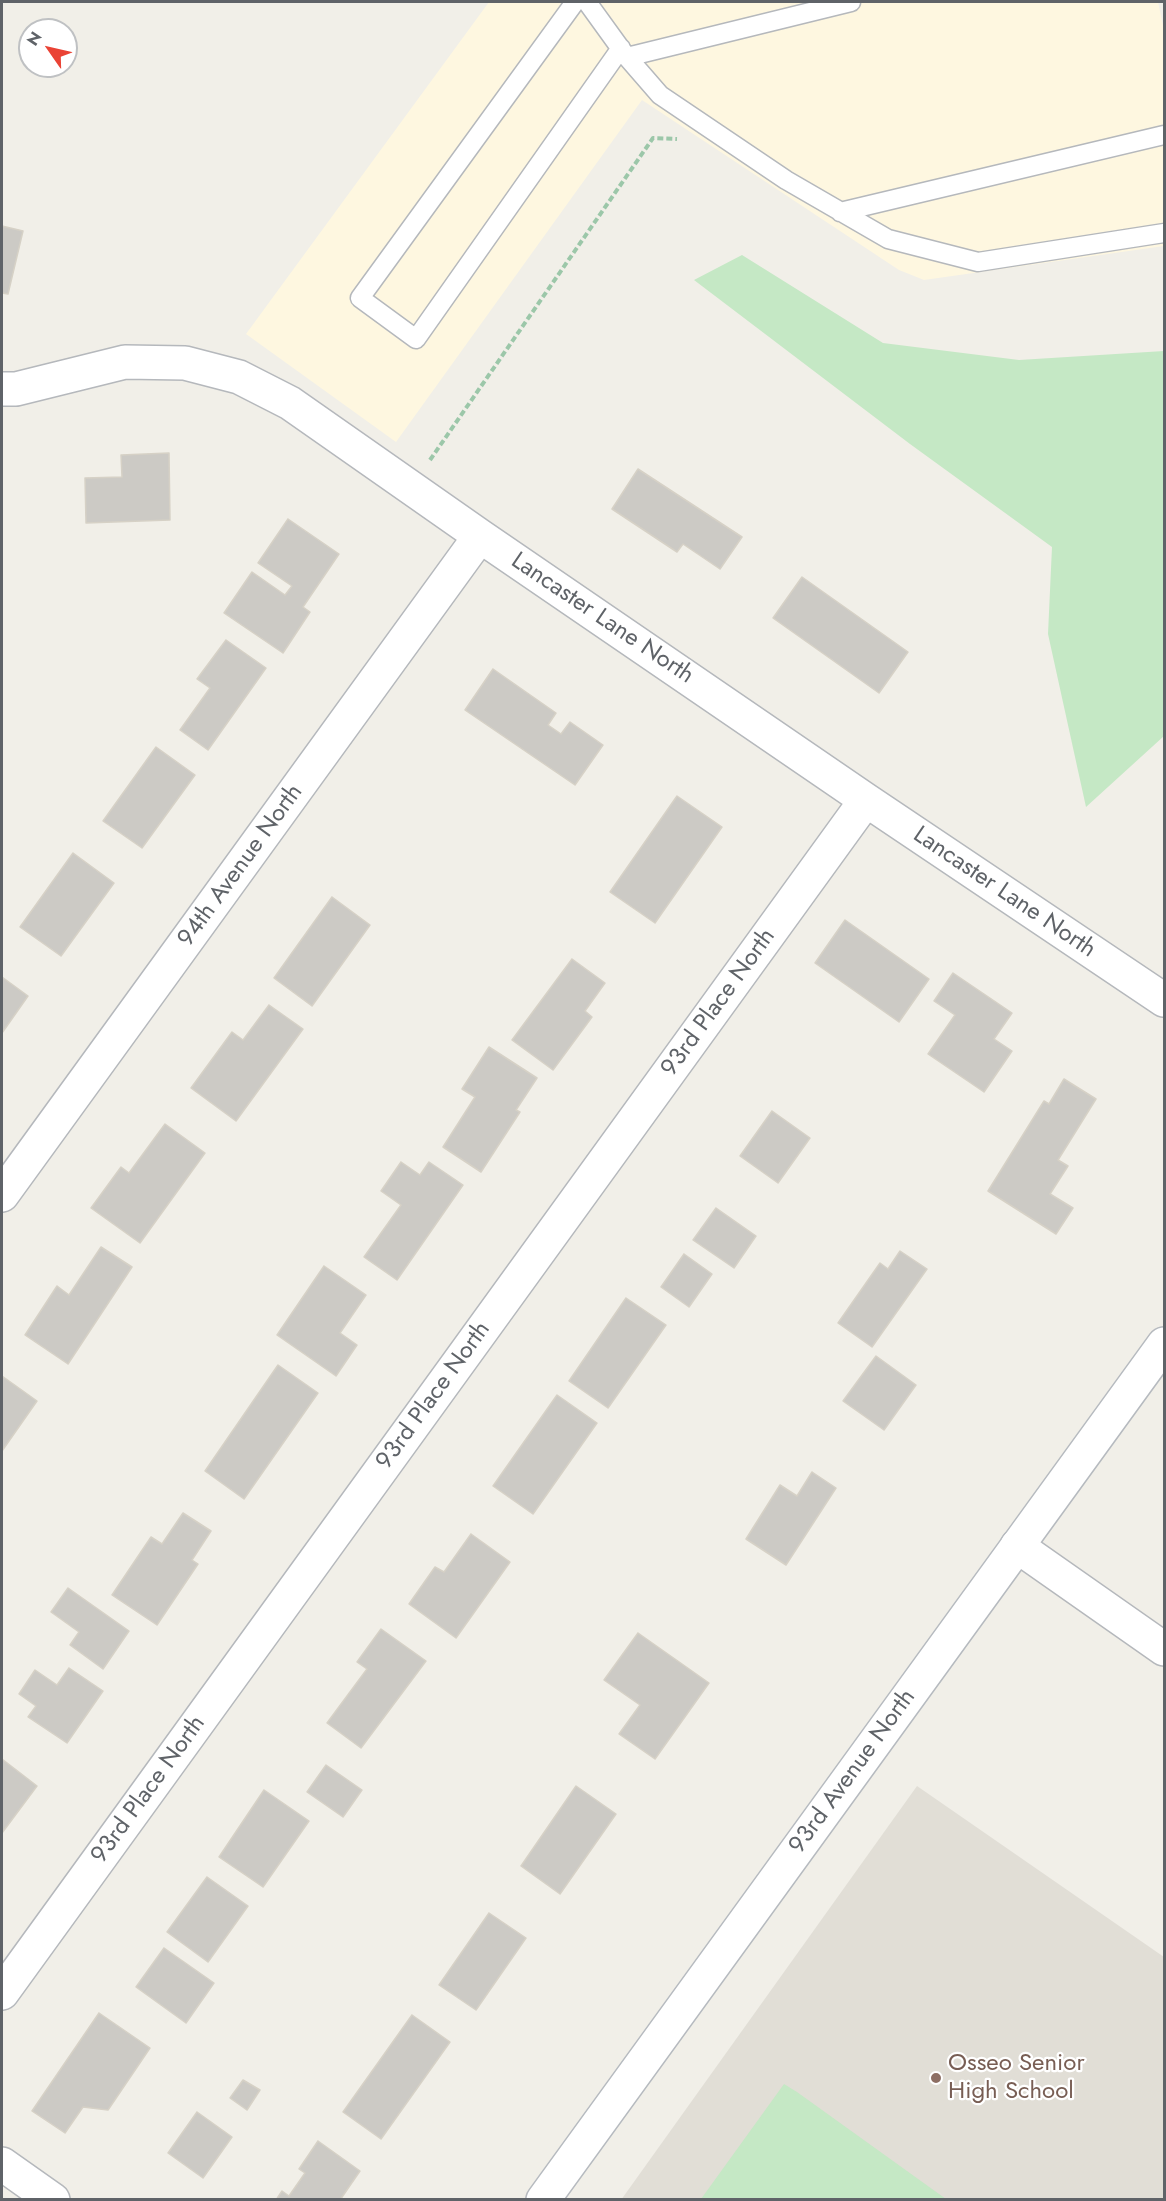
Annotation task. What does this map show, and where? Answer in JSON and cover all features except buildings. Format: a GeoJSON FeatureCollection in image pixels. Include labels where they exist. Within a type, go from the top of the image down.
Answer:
{"type":"FeatureCollection","features":[{"type":"Feature","properties":{"kind":"street","name":"Lancaster Lane North"},"geometry":{"type":"LineString","coordinates":[[2,389],[16,389],[125,362],[185,363],[239,377],[290,403],[866,800],[1164,1000]]}},
{"type":"Feature","properties":{"kind":"street","name":"94th Avenue North"},"geometry":{"type":"LineString","coordinates":[[2,1196],[480,536]]}},
{"type":"Feature","properties":{"kind":"street","name":"93rd Place North"},"geometry":{"type":"LineString","coordinates":[[2,1993],[866,800]]}},
{"type":"Feature","properties":{"kind":"street","name":"93rd Avenue North"},"geometry":{"type":"LineString","coordinates":[[543,2199],[1164,1344]]}},
{"type":"Feature","properties":{"kind":"street"},"geometry":{"type":"LineString","coordinates":[[1017,1546],[1164,1649]]}},
{"type":"Feature","properties":{"kind":"street"},"geometry":{"type":"LineString","coordinates":[[2,2164],[53,2199]]}},
{"type":"Feature","properties":{"kind":"lane"},"geometry":{"type":"LineString","coordinates":[[574,2],[360,298],[416,339],[624,53],[851,2]]}},
{"type":"Feature","properties":{"kind":"lane"},"geometry":{"type":"LineString","coordinates":[[587,2],[624,53],[660,95],[786,180],[888,239],[978,262],[1164,233]]}},
{"type":"Feature","properties":{"kind":"lane"},"geometry":{"type":"LineString","coordinates":[[840,212],[1164,135]]}},
{"type":"Feature","properties":{"kind":"path"},"geometry":{"type":"LineString","coordinates":[[411,488],[653,138],[685,139]]}},
{"type":"Feature","properties":{"kind":"shaded area"},"geometry":{"type":"Polygon","coordinates":[[[489,2],[1158,2],[1164,30],[1164,246],[924,280],[899,270],[642,100],[396,442],[246,334],[489,2]]]}},
{"type":"Feature","properties":{"kind":"shaded area","name":"Osseo Senior High School"},"geometry":{"type":"Polygon","coordinates":[[[917,1786],[1164,1957],[1164,2199],[621,2200],[917,1786]]]}},
{"type":"Feature","properties":{"kind":"green space"},"geometry":{"type":"Polygon","coordinates":[[[742,255],[883,343],[1019,360],[1164,351],[1164,736],[1086,807],[1048,634],[1052,547],[910,444],[694,280],[742,255]]]}},
{"type":"Feature","properties":{"kind":"green space"},"geometry":{"type":"Polygon","coordinates":[[[784,2084],[797,2092],[946,2199],[701,2199],[784,2084]]]}},
{"type":"Feature","properties":{"kind":"place","name":"Osseo Senior High School"},"geometry":{"type":"Point","coordinates":[936,2078]}}]}
